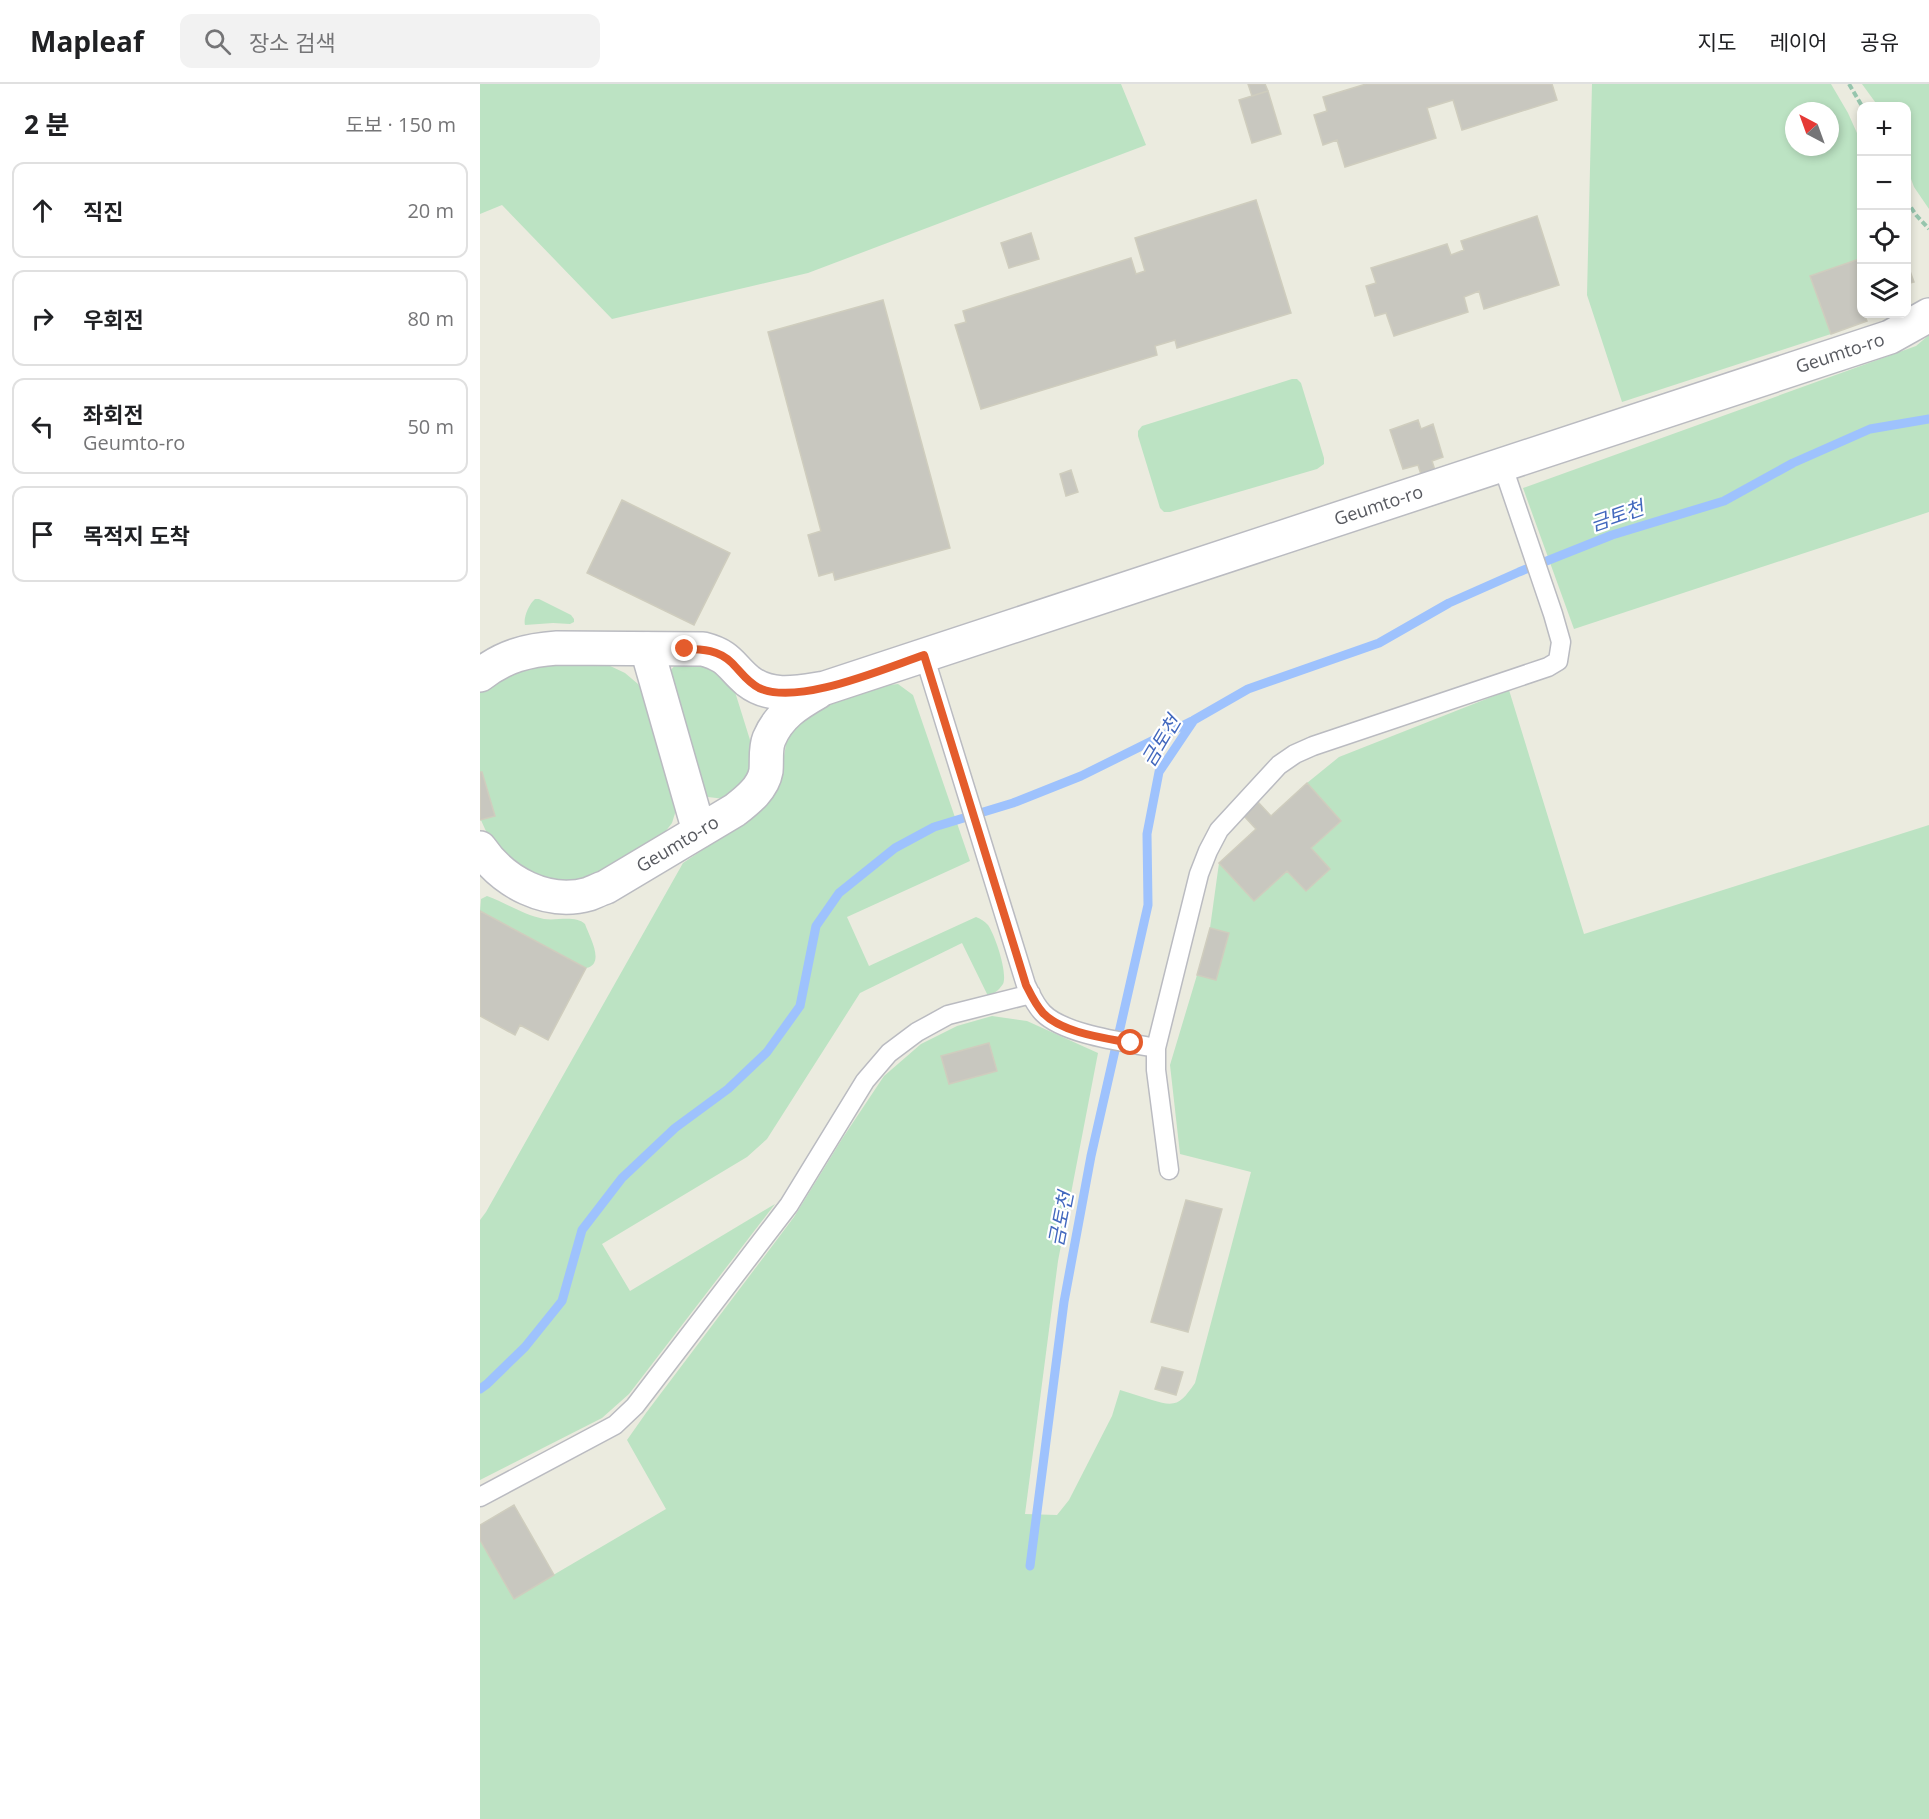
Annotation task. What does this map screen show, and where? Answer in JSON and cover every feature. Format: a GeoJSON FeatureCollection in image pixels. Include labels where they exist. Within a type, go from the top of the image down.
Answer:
{"type":"FeatureCollection","features":[{"type":"Feature","properties":{"kind":"street","name":"Geumto-ro"},"geometry":{"type":"LineString","coordinates":[[480,675],[496,663],[514,654],[533,650],[704,649],[722,655],[748,680],[770,692],[785,694],[825,688],[924,655],[1506,475],[1890,337],[1929,315]]}},
{"type":"Feature","properties":{"kind":"street"},"geometry":{"type":"LineString","coordinates":[[647,648],[699,831]]}},
{"type":"Feature","properties":{"kind":"street","name":"Geumto-ro"},"geometry":{"type":"LineString","coordinates":[[480,848],[499,870],[529,890],[575,896],[589,894],[606,887],[751,798],[766,773],[768,740],[781,718],[791,708],[825,688]]}},
{"type":"Feature","properties":{"kind":"lane"},"geometry":{"type":"LineString","coordinates":[[1168,1170],[1156,1070],[1156,1048],[1199,874],[1219,830],[1279,765],[1295,754],[1548,667],[1557,661],[1561,642],[1506,475]]}},
{"type":"Feature","properties":{"kind":"lane"},"geometry":{"type":"LineString","coordinates":[[924,655],[1026,985],[1035,1002],[1045,1015],[1059,1024],[1097,1036],[1156,1048]]}},
{"type":"Feature","properties":{"kind":"lane"},"geometry":{"type":"LineString","coordinates":[[480,1497],[615,1425],[635,1406],[789,1205],[865,1081],[889,1053],[916,1032],[948,1015],[1031,994]]}},
{"type":"Feature","properties":{"kind":"path"},"geometry":{"type":"LineString","coordinates":[[1849,84],[1860,102]]}},
{"type":"Feature","properties":{"kind":"path"},"geometry":{"type":"LineString","coordinates":[[1911,208],[1929,229]]}},
{"type":"Feature","properties":{"kind":"green space"},"geometry":{"type":"Polygon","coordinates":[[[480,84],[1121,84],[1146,145],[808,273],[612,319],[502,205],[480,214],[480,84]]]}},
{"type":"Feature","properties":{"kind":"green space"},"geometry":{"type":"Polygon","coordinates":[[[1592,84],[1831,84],[1857,133],[1857,260],[1811,276],[1831,334],[1622,402],[1587,295],[1592,84]]]}},
{"type":"Feature","properties":{"kind":"green space"},"geometry":{"type":"Polygon","coordinates":[[[1862,84],[1929,84],[1929,209],[1911,179],[1911,102],[1875,102],[1862,84]]]}},
{"type":"Feature","properties":{"kind":"green space"},"geometry":{"type":"Polygon","coordinates":[[[1929,335],[1929,512],[1574,629],[1523,488],[1916,346],[1929,335]]]}},
{"type":"Feature","properties":{"kind":"green space"},"geometry":{"type":"Polygon","coordinates":[[[1297,379],[1301,383],[1324,464],[1317,469],[1164,512],[1160,508],[1138,436],[1138,431],[1142,426],[1297,379]]]}},
{"type":"Feature","properties":{"kind":"green space"},"geometry":{"type":"Polygon","coordinates":[[[535,599],[571,615],[574,622],[525,625],[527,611],[535,599]]]}},
{"type":"Feature","properties":{"kind":"green space"},"geometry":{"type":"Polygon","coordinates":[[[694,657],[731,679],[755,756],[756,768],[725,799],[708,797],[701,791],[669,673],[680,662],[694,657]]]}},
{"type":"Feature","properties":{"kind":"green space"},"geometry":{"type":"Polygon","coordinates":[[[535,663],[606,664],[625,673],[638,684],[647,699],[677,807],[672,823],[658,841],[632,860],[578,883],[551,882],[525,875],[490,840],[480,818],[480,692],[488,683],[535,663]]]}},
{"type":"Feature","properties":{"kind":"green space"},"geometry":{"type":"Polygon","coordinates":[[[898,684],[913,695],[970,861],[847,917],[869,966],[976,917],[988,925],[994,937],[1004,972],[1003,984],[988,996],[962,943],[860,993],[767,1139],[747,1157],[602,1244],[630,1291],[775,1204],[629,1394],[602,1418],[480,1480],[480,1220],[683,863],[747,820],[779,787],[788,732],[817,708],[871,687],[898,684]]]}},
{"type":"Feature","properties":{"kind":"green space"},"geometry":{"type":"Polygon","coordinates":[[[1509,690],[1584,934],[1929,825],[1929,1819],[480,1819],[480,1540],[514,1598],[666,1509],[627,1440],[794,1217],[884,1076],[921,1044],[957,1026],[992,1016],[1027,1021],[1098,1053],[1058,1261],[1025,1514],[1057,1515],[1069,1500],[1112,1416],[1120,1390],[1167,1404],[1178,1402],[1186,1395],[1195,1383],[1251,1172],[1180,1154],[1170,1065],[1197,975],[1216,980],[1229,933],[1210,928],[1219,863],[1254,901],[1287,871],[1306,891],[1311,848],[1341,821],[1307,783],[1339,757],[1509,690]]]}},
{"type":"Feature","properties":{"kind":"green space"},"geometry":{"type":"Polygon","coordinates":[[[487,896],[536,917],[581,921],[585,924],[592,942],[596,955],[595,961],[586,968],[480,911],[481,899],[487,896]]]}},
{"type":"Feature","properties":{"kind":"building"},"geometry":{"type":"Polygon","coordinates":[[[1248,84],[1265,84],[1268,91],[1252,96],[1248,84]]]}},
{"type":"Feature","properties":{"kind":"building"},"geometry":{"type":"Polygon","coordinates":[[[1366,84],[1552,84],[1557,100],[1462,130],[1453,100],[1427,108],[1436,138],[1345,167],[1337,140],[1323,145],[1314,115],[1327,111],[1323,97],[1366,84]]]}},
{"type":"Feature","properties":{"kind":"building"},"geometry":{"type":"Polygon","coordinates":[[[1268,91],[1281,134],[1252,143],[1239,100],[1268,91]]]}},
{"type":"Feature","properties":{"kind":"building"},"geometry":{"type":"Polygon","coordinates":[[[1256,200],[1291,313],[1177,348],[1175,340],[1155,346],[1157,355],[981,409],[955,325],[966,322],[963,311],[1131,258],[1136,274],[1145,271],[1135,238],[1256,200]]]}},
{"type":"Feature","properties":{"kind":"building"},"geometry":{"type":"Polygon","coordinates":[[[1537,216],[1559,285],[1484,309],[1479,291],[1464,297],[1468,312],[1394,336],[1386,313],[1375,316],[1366,286],[1376,283],[1371,268],[1447,244],[1451,255],[1464,250],[1461,241],[1537,216]]]}},
{"type":"Feature","properties":{"kind":"building"},"geometry":{"type":"Polygon","coordinates":[[[1031,233],[1039,259],[1009,268],[1001,243],[1031,233]]]}},
{"type":"Feature","properties":{"kind":"building"},"geometry":{"type":"Polygon","coordinates":[[[1857,260],[1857,318],[1866,318],[1867,321],[1831,334],[1810,276],[1857,260]]]}},
{"type":"Feature","properties":{"kind":"building"},"geometry":{"type":"Polygon","coordinates":[[[883,300],[950,548],[835,580],[833,572],[819,576],[808,535],[821,531],[768,332],[883,300]]]}},
{"type":"Feature","properties":{"kind":"building"},"geometry":{"type":"Polygon","coordinates":[[[1418,420],[1421,429],[1433,424],[1443,457],[1432,461],[1445,501],[1431,506],[1418,465],[1403,469],[1390,430],[1418,420]]]}},
{"type":"Feature","properties":{"kind":"building"},"geometry":{"type":"Polygon","coordinates":[[[1071,470],[1078,492],[1066,496],[1060,474],[1071,470]]]}},
{"type":"Feature","properties":{"kind":"building"},"geometry":{"type":"Polygon","coordinates":[[[622,500],[730,553],[694,625],[587,573],[622,500]]]}},
{"type":"Feature","properties":{"kind":"building"},"geometry":{"type":"Polygon","coordinates":[[[480,772],[482,772],[495,816],[480,820],[480,772]]]}},
{"type":"Feature","properties":{"kind":"building"},"geometry":{"type":"Polygon","coordinates":[[[1307,783],[1341,821],[1311,848],[1330,869],[1306,891],[1287,871],[1254,901],[1219,863],[1256,829],[1244,816],[1258,802],[1271,816],[1307,783]]]}},
{"type":"Feature","properties":{"kind":"building"},"geometry":{"type":"Polygon","coordinates":[[[480,911],[586,968],[548,1040],[520,1025],[515,1035],[480,1016],[480,911]]]}},
{"type":"Feature","properties":{"kind":"building"},"geometry":{"type":"Polygon","coordinates":[[[1210,928],[1229,933],[1216,980],[1197,975],[1210,928]]]}},
{"type":"Feature","properties":{"kind":"building"},"geometry":{"type":"Polygon","coordinates":[[[989,1043],[997,1071],[949,1084],[941,1056],[989,1043]]]}},
{"type":"Feature","properties":{"kind":"building"},"geometry":{"type":"Polygon","coordinates":[[[1186,1200],[1222,1209],[1188,1332],[1151,1322],[1186,1200]]]}},
{"type":"Feature","properties":{"kind":"building"},"geometry":{"type":"Polygon","coordinates":[[[1162,1367],[1183,1372],[1176,1395],[1155,1389],[1162,1367]]]}},
{"type":"Feature","properties":{"kind":"building"},"geometry":{"type":"Polygon","coordinates":[[[514,1505],[554,1575],[514,1599],[480,1540],[480,1525],[514,1505]]]}},
{"type":"Feature","properties":{"kind":"waterway","name":"금토천"},"geometry":{"type":"LineString","coordinates":[[1030,1566],[1064,1302],[1091,1156],[1148,905],[1147,834],[1159,772],[1194,720],[1248,689],[1379,643],[1449,603],[1519,572],[1612,535],[1724,501],[1793,463],[1870,429],[1929,419]]}},
{"type":"Feature","properties":{"kind":"waterway"},"geometry":{"type":"LineString","coordinates":[[480,1389],[525,1347],[562,1301],[582,1230],[622,1178],[675,1128],[728,1089],[767,1052],[800,1006],[816,926],[839,893],[895,848],[934,827],[1013,803],[1081,776],[1192,721]]}},
{"type":"Feature","properties":{"kind":"route"},"geometry":{"type":"LineString","coordinates":[[685,649],[704,649],[722,655],[758,687],[770,692],[785,694],[825,688],[924,655],[1026,985],[1035,1002],[1045,1015],[1059,1024],[1077,1031],[1131,1043]]}}]}
